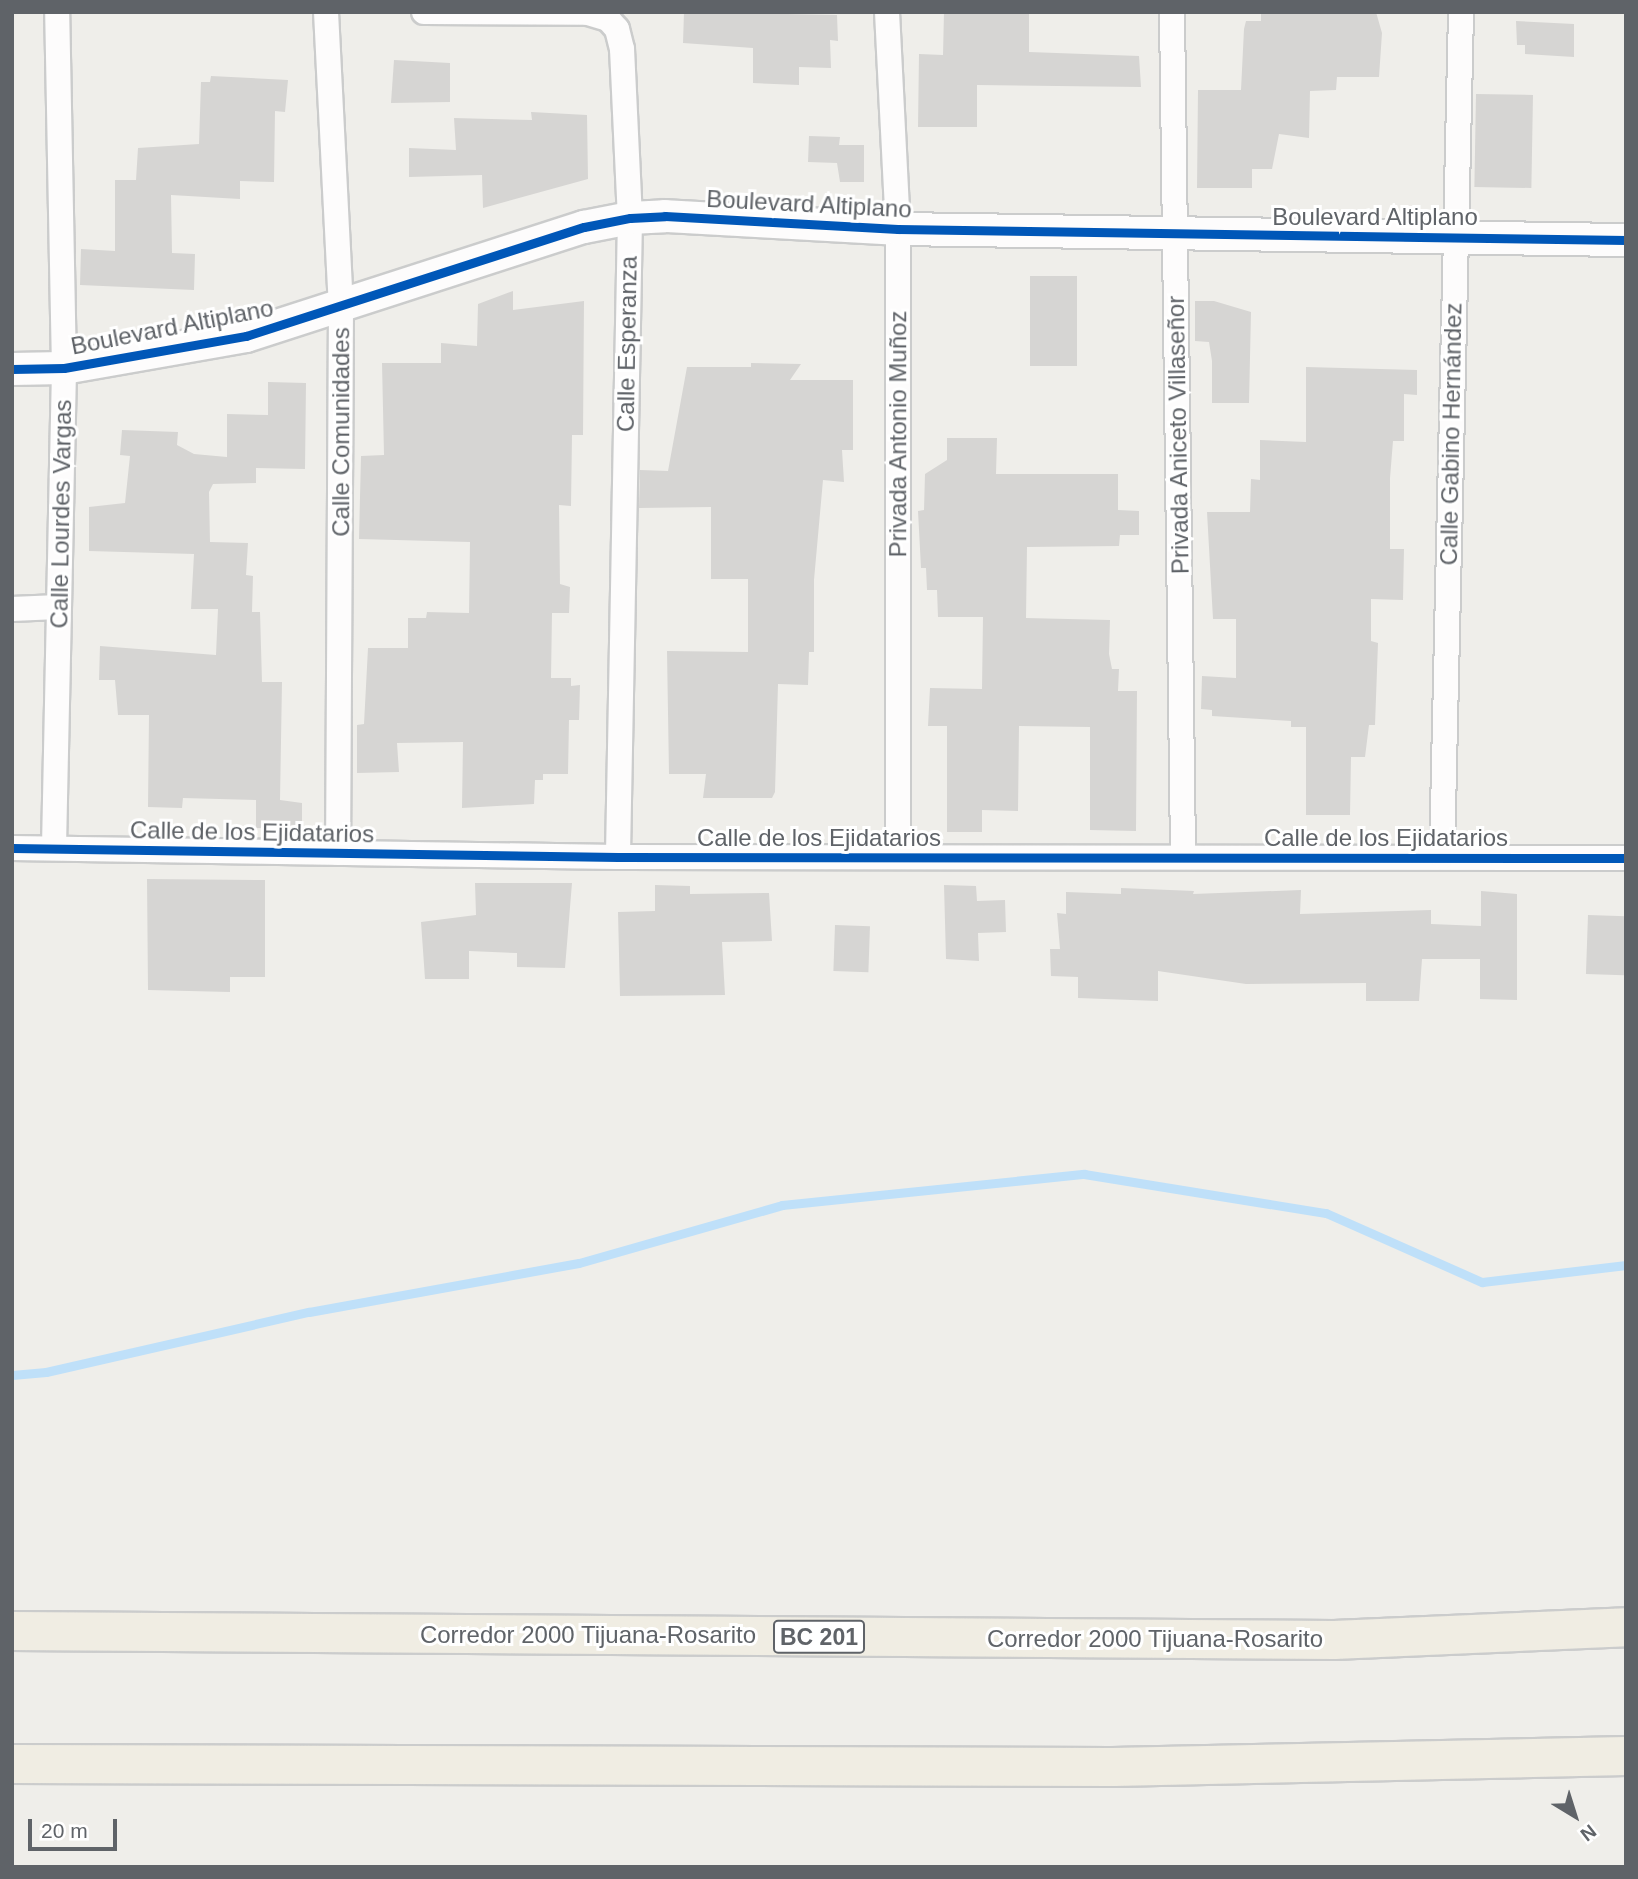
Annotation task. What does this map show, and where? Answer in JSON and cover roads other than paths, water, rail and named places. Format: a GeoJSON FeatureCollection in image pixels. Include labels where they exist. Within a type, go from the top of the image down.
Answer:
{"type":"FeatureCollection","features":[{"type":"Feature","properties":{"kind":"highway","name":"Corredor 2000 Tijuana-Rosarito"},"geometry":{"type":"LineString","coordinates":[[12,1631],[1334,1640],[1626,1627]]}},
{"type":"Feature","properties":{"kind":"highway"},"geometry":{"type":"LineString","coordinates":[[12,1763],[1113,1767],[1626,1756]]}},
{"type":"Feature","properties":{"kind":"street","name":"Calle Lourdes Vargas"},"geometry":{"type":"LineString","coordinates":[[54,847],[64,368],[57,12]]}},
{"type":"Feature","properties":{"kind":"street","name":"Calle Comunidades"},"geometry":{"type":"LineString","coordinates":[[326,12],[341,306],[338,853]]}},
{"type":"Feature","properties":{"kind":"street","name":"Calle Esperanza"},"geometry":{"type":"LineString","coordinates":[[424,12],[588,13],[608,19],[617,29],[622,49],[630,218],[618,858]]}},
{"type":"Feature","properties":{"kind":"street","name":"Privada Antonio Muñoz"},"geometry":{"type":"LineString","coordinates":[[887,12],[898,229],[898,856]]}},
{"type":"Feature","properties":{"kind":"street","name":"Privada Aniceto Villaseñor"},"geometry":{"type":"LineString","coordinates":[[1172,12],[1183,857]]}},
{"type":"Feature","properties":{"kind":"street","name":"Calle Gabino Hernández"},"geometry":{"type":"LineString","coordinates":[[1442,856],[1461,12]]}},
{"type":"Feature","properties":{"kind":"street","name":"Boulevard Altiplano"},"geometry":{"type":"LineString","coordinates":[[12,369],[64,368],[246,336],[584,227],[630,218],[898,229],[1626,240]]}},
{"type":"Feature","properties":{"kind":"street"},"geometry":{"type":"LineString","coordinates":[[12,609],[58,607]]}},
{"type":"Feature","properties":{"kind":"street","name":"Calle de los Ejidatarios"},"geometry":{"type":"LineString","coordinates":[[12,848],[618,858],[1626,858]]}},
{"type":"Feature","properties":{"kind":"waterway"},"geometry":{"type":"LineString","coordinates":[[12,1375],[46,1372],[309,1312],[579,1263],[782,1205],[1084,1174],[1326,1213],[1482,1282],[1626,1265]]}}]}
